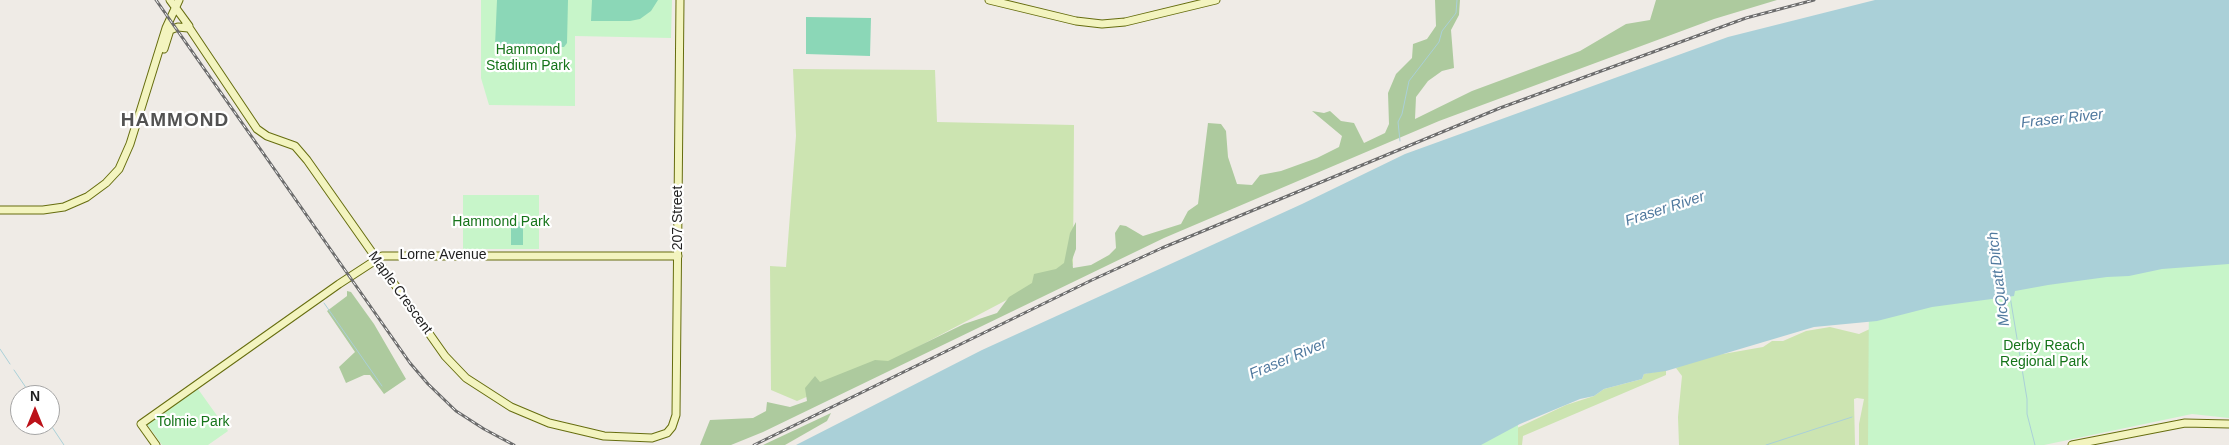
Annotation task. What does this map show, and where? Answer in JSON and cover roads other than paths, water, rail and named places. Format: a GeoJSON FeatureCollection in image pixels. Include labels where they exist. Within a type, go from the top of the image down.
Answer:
{"type":"FeatureCollection","features":[{"type":"Feature","properties":{"kind":"street","name":"Maple Crescent"},"geometry":{"type":"LineString","coordinates":[[170,0],[178,2],[187,25],[257,129],[267,136],[295,146],[307,160],[375,259],[452,364],[476,385],[511,407],[550,423],[598,435],[652,438],[667,432]]}},
{"type":"Feature","properties":{"kind":"street","name":"207 Street"},"geometry":{"type":"LineString","coordinates":[[667,432],[672,426],[676,415],[680,0]]}},
{"type":"Feature","properties":{"kind":"street"},"geometry":{"type":"LineString","coordinates":[[989,0],[1076,21],[1102,24],[1125,22],[1216,0]]}},
{"type":"Feature","properties":{"kind":"street"},"geometry":{"type":"LineString","coordinates":[[0,210],[43,210],[64,207],[87,197],[106,183],[119,169],[138,119],[166,28],[169,27],[178,2]]}},
{"type":"Feature","properties":{"kind":"street"},"geometry":{"type":"LineString","coordinates":[[169,27],[187,25]]}},
{"type":"Feature","properties":{"kind":"street"},"geometry":{"type":"LineString","coordinates":[[384,270],[391,255]]}},
{"type":"Feature","properties":{"kind":"street","name":"Lorne Avenue"},"geometry":{"type":"LineString","coordinates":[[156,445],[141,424],[375,259],[391,255],[678,256]]}},
{"type":"Feature","properties":{"kind":"street"},"geometry":{"type":"LineString","coordinates":[[2072,445],[2185,423],[2229,424]]}},
{"type":"Feature","properties":{"kind":"water","name":"Fraser River"},"geometry":{"type":"Polygon","coordinates":[[[1875,0],[2229,0],[2229,264],[2162,269],[2129,276],[2048,285],[2015,291],[2014,296],[1932,307],[1877,321],[1814,327],[1666,371],[1644,374],[1642,379],[1604,389],[1594,396],[1580,399],[1520,424],[1481,445],[796,445],[982,350],[1302,204],[1405,154],[1728,37],[1875,0]]]}},
{"type":"Feature","properties":{"kind":"waterway"},"geometry":{"type":"LineString","coordinates":[[1400,141],[1398,122],[1402,114],[1409,81],[1439,42],[1442,31],[1456,13],[1457,0]]}},
{"type":"Feature","properties":{"kind":"waterway","name":"McQuatt Ditch"},"geometry":{"type":"LineString","coordinates":[[2010,296],[2027,399],[2027,414],[2035,445]]}},
{"type":"Feature","properties":{"kind":"waterway"},"geometry":{"type":"LineString","coordinates":[[324,303],[382,386]]}},
{"type":"Feature","properties":{"kind":"waterway"},"geometry":{"type":"LineString","coordinates":[[0,349],[10,364]]}},
{"type":"Feature","properties":{"kind":"waterway"},"geometry":{"type":"LineString","coordinates":[[14,370],[24,385]]}},
{"type":"Feature","properties":{"kind":"waterway"},"geometry":{"type":"LineString","coordinates":[[1766,445],[1852,417]]}},
{"type":"Feature","properties":{"kind":"waterway"},"geometry":{"type":"LineString","coordinates":[[57,435],[64,445]]}},
{"type":"Feature","properties":{"kind":"railway"},"geometry":{"type":"LineString","coordinates":[[156,0],[410,363],[428,384],[456,411],[514,445]]}},
{"type":"Feature","properties":{"kind":"railway"},"geometry":{"type":"LineString","coordinates":[[754,445],[1092,280],[1162,248],[1500,108],[1746,18],[1814,0]]}},
{"type":"Feature","properties":{"kind":"district","name":"HAMMOND"},"geometry":{"type":"Point","coordinates":[175,121]}},
{"type":"Feature","properties":{"kind":"park label","name":"Hammond Stadium Park"},"geometry":{"type":"Point","coordinates":[528,58]}},
{"type":"Feature","properties":{"kind":"park label","name":"Hammond Park"},"geometry":{"type":"Point","coordinates":[501,222]}},
{"type":"Feature","properties":{"kind":"park label","name":"Derby Reach Regional Park"},"geometry":{"type":"Point","coordinates":[2044,354]}},
{"type":"Feature","properties":{"kind":"park label","name":"Tolmie Park"},"geometry":{"type":"Point","coordinates":[193,422]}}]}
